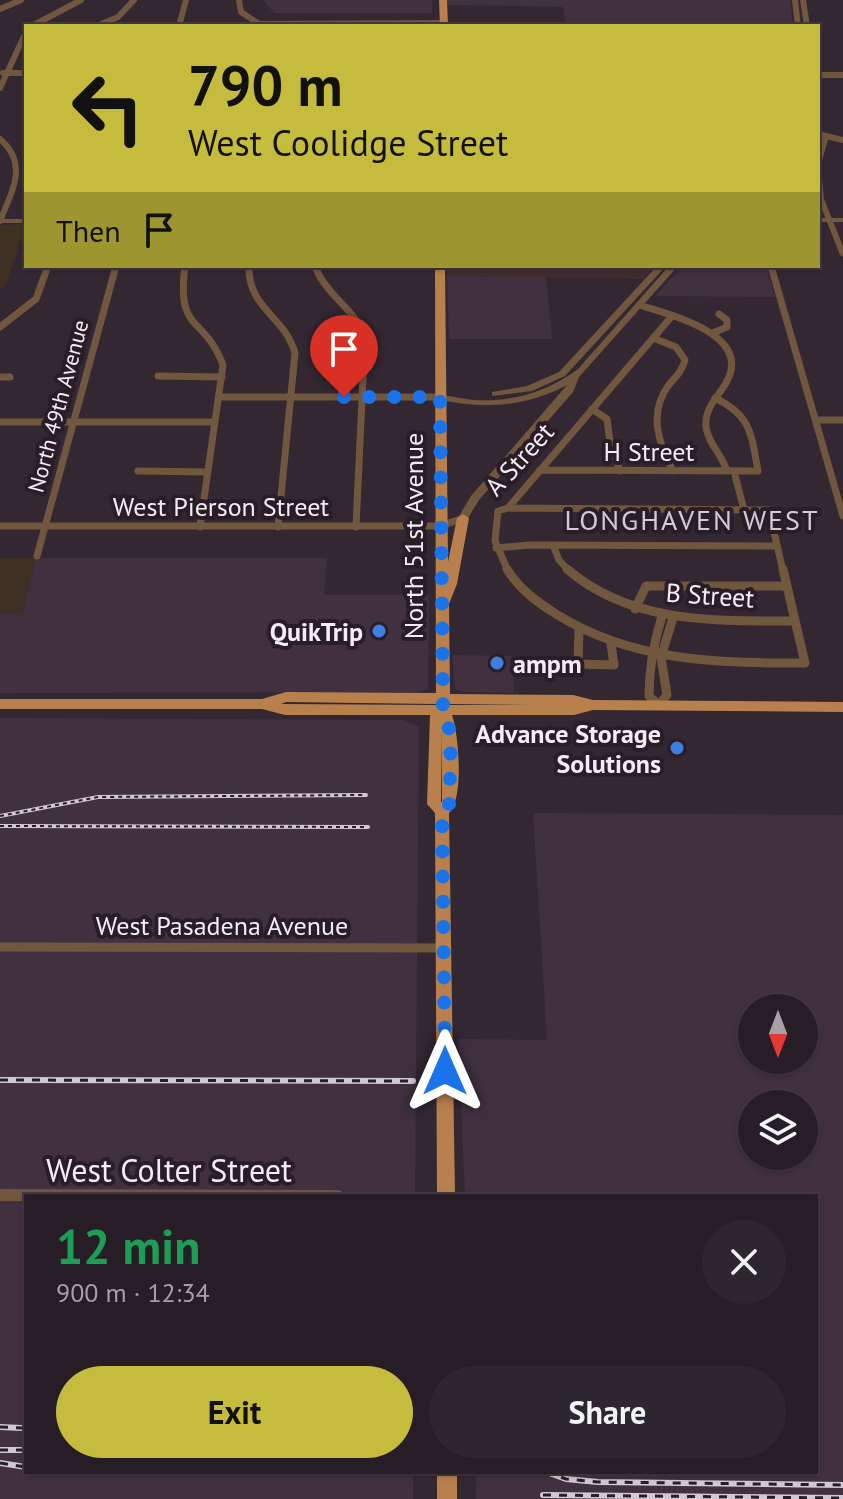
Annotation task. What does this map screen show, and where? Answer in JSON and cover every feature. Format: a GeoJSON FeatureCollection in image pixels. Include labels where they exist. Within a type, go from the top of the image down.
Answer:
{"type":"FeatureCollection","features":[{"type":"Feature","properties":{"kind":"main road"},"geometry":{"type":"LineString","coordinates":[[435,0],[439,24]]}},
{"type":"Feature","properties":{"kind":"main road"},"geometry":{"type":"LineString","coordinates":[[439,24],[443,0]]}},
{"type":"Feature","properties":{"kind":"main road","name":"North 51st Avenue"},"geometry":{"type":"LineString","coordinates":[[440,268],[442,705],[435,718],[434,804],[442,811],[446,1194]]}},
{"type":"Feature","properties":{"kind":"main road"},"geometry":{"type":"LineString","coordinates":[[442,605],[453,584],[456,541],[463,518]]}},
{"type":"Feature","properties":{"kind":"main road"},"geometry":{"type":"LineString","coordinates":[[0,704],[262,704],[285,710],[442,705],[574,710],[593,705],[843,707]]}},
{"type":"Feature","properties":{"kind":"main road"},"geometry":{"type":"LineString","coordinates":[[447,1474],[447,1499]]}},
{"type":"Feature","properties":{"kind":"street"},"geometry":{"type":"LineString","coordinates":[[0,9],[21,0]]}},
{"type":"Feature","properties":{"kind":"street"},"geometry":{"type":"LineString","coordinates":[[36,24],[81,0]]}},
{"type":"Feature","properties":{"kind":"street"},"geometry":{"type":"LineString","coordinates":[[101,24],[125,12],[134,0]]}},
{"type":"Feature","properties":{"kind":"street"},"geometry":{"type":"LineString","coordinates":[[180,24],[186,0]]}},
{"type":"Feature","properties":{"kind":"street"},"geometry":{"type":"LineString","coordinates":[[239,0],[241,12],[259,24]]}},
{"type":"Feature","properties":{"kind":"street"},"geometry":{"type":"LineString","coordinates":[[795,0],[798,24]]}},
{"type":"Feature","properties":{"kind":"street"},"geometry":{"type":"LineString","coordinates":[[803,0],[807,24]]}},
{"type":"Feature","properties":{"kind":"street"},"geometry":{"type":"LineString","coordinates":[[0,88],[3,73],[24,36]]}},
{"type":"Feature","properties":{"kind":"street"},"geometry":{"type":"LineString","coordinates":[[3,73],[24,73]]}},
{"type":"Feature","properties":{"kind":"street"},"geometry":{"type":"LineString","coordinates":[[820,75],[843,75]]}},
{"type":"Feature","properties":{"kind":"street"},"geometry":{"type":"LineString","coordinates":[[820,134],[843,140]]}},
{"type":"Feature","properties":{"kind":"street"},"geometry":{"type":"LineString","coordinates":[[820,158],[826,136]]}},
{"type":"Feature","properties":{"kind":"street"},"geometry":{"type":"LineString","coordinates":[[0,139],[16,152],[20,163],[0,221],[24,221]]}},
{"type":"Feature","properties":{"kind":"street"},"geometry":{"type":"LineString","coordinates":[[820,190],[843,253]]}},
{"type":"Feature","properties":{"kind":"street"},"geometry":{"type":"LineString","coordinates":[[820,220],[843,220]]}},
{"type":"Feature","properties":{"kind":"street"},"geometry":{"type":"LineString","coordinates":[[0,327],[36,299],[47,268]]}},
{"type":"Feature","properties":{"kind":"street","name":"North 49th Avenue"},"geometry":{"type":"LineString","coordinates":[[37,556],[115,268]]}},
{"type":"Feature","properties":{"kind":"street"},"geometry":{"type":"LineString","coordinates":[[185,268],[180,293],[182,310],[216,346],[223,365],[200,527]]}},
{"type":"Feature","properties":{"kind":"street"},"geometry":{"type":"LineString","coordinates":[[249,268],[247,277],[251,295],[288,330],[295,353],[278,527]]}},
{"type":"Feature","properties":{"kind":"street"},"geometry":{"type":"LineString","coordinates":[[316,268],[318,278],[343,301],[361,323],[365,335],[356,527]]}},
{"type":"Feature","properties":{"kind":"street"},"geometry":{"type":"LineString","coordinates":[[772,268],[842,511]]}},
{"type":"Feature","properties":{"kind":"street"},"geometry":{"type":"LineString","coordinates":[[219,397],[440,397],[453,393],[544,389],[575,376],[639,305],[666,269]]}},
{"type":"Feature","properties":{"kind":"street"},"geometry":{"type":"LineString","coordinates":[[544,389],[571,366],[666,269]]}},
{"type":"Feature","properties":{"kind":"street"},"geometry":{"type":"LineString","coordinates":[[639,305],[713,333],[729,351],[733,362],[730,375],[708,410],[705,426],[712,448],[731,471],[744,510]]}},
{"type":"Feature","properties":{"kind":"street"},"geometry":{"type":"LineString","coordinates":[[713,333],[728,325],[719,314]]}},
{"type":"Feature","properties":{"kind":"street","name":"A Street"},"geometry":{"type":"LineString","coordinates":[[496,548],[498,511],[508,508],[672,316]]}},
{"type":"Feature","properties":{"kind":"street"},"geometry":{"type":"LineString","coordinates":[[653,338],[676,347],[685,360],[663,395],[656,413],[659,441],[673,471]]}},
{"type":"Feature","properties":{"kind":"street"},"geometry":{"type":"LineString","coordinates":[[158,376],[222,377]]}},
{"type":"Feature","properties":{"kind":"street"},"geometry":{"type":"LineString","coordinates":[[441,526],[463,518],[475,498],[574,384],[575,376]]}},
{"type":"Feature","properties":{"kind":"street"},"geometry":{"type":"LineString","coordinates":[[0,377],[10,377]]}},
{"type":"Feature","properties":{"kind":"street"},"geometry":{"type":"LineString","coordinates":[[544,389],[558,403]]}},
{"type":"Feature","properties":{"kind":"street","name":"H Street"},"geometry":{"type":"LineString","coordinates":[[540,470],[758,471],[745,415],[738,408],[715,398]]}},
{"type":"Feature","properties":{"kind":"street"},"geometry":{"type":"LineString","coordinates":[[592,409],[607,419],[610,442],[620,471]]}},
{"type":"Feature","properties":{"kind":"street"},"geometry":{"type":"LineString","coordinates":[[816,420],[843,420]]}},
{"type":"Feature","properties":{"kind":"street"},"geometry":{"type":"LineString","coordinates":[[0,422],[215,422]]}},
{"type":"Feature","properties":{"kind":"street"},"geometry":{"type":"LineString","coordinates":[[138,471],[207,472]]}},
{"type":"Feature","properties":{"kind":"street"},"geometry":{"type":"LineString","coordinates":[[508,508],[769,510],[805,663],[705,663],[656,657],[611,644],[579,630],[522,589],[509,574],[496,548],[553,545],[777,546]]}},
{"type":"Feature","properties":{"kind":"street","name":"West Pierson Street"},"geometry":{"type":"LineString","coordinates":[[0,526],[441,526]]}},
{"type":"Feature","properties":{"kind":"street","name":"B Street"},"geometry":{"type":"LineString","coordinates":[[553,545],[556,558],[574,575],[603,594],[635,609],[668,617],[794,621]]}},
{"type":"Feature","properties":{"kind":"street"},"geometry":{"type":"LineString","coordinates":[[635,609],[646,586],[786,586]]}},
{"type":"Feature","properties":{"kind":"street"},"geometry":{"type":"LineString","coordinates":[[656,657],[667,695],[659,705],[649,696],[656,657],[668,617]]}},
{"type":"Feature","properties":{"kind":"street"},"geometry":{"type":"LineString","coordinates":[[579,630],[578,664],[614,665],[611,644]]}},
{"type":"Feature","properties":{"kind":"street","name":"West Pasadena Avenue"},"geometry":{"type":"LineString","coordinates":[[0,947],[444,948]]}},
{"type":"Feature","properties":{"kind":"street","name":"West Colter Street"},"geometry":{"type":"LineString","coordinates":[[0,1195],[24,1195]]}},
{"type":"Feature","properties":{"kind":"shaded area"},"geometry":{"type":"Polygon","coordinates":[[[263,0],[432,0],[432,13],[274,13],[263,0]]]}},
{"type":"Feature","properties":{"kind":"shaded area"},"geometry":{"type":"Polygon","coordinates":[[[446,0],[790,0],[793,24],[566,24],[563,7],[447,5],[446,0]]]}},
{"type":"Feature","properties":{"kind":"shaded area"},"geometry":{"type":"Polygon","coordinates":[[[24,224],[6,285],[0,289],[0,225],[24,224]]]}},
{"type":"Feature","properties":{"kind":"shaded area"},"geometry":{"type":"Polygon","coordinates":[[[447,268],[653,268],[643,279],[447,276],[447,268]]]}},
{"type":"Feature","properties":{"kind":"shaded area"},"geometry":{"type":"Polygon","coordinates":[[[681,268],[767,268],[775,297],[655,296],[681,268]]]}},
{"type":"Feature","properties":{"kind":"shaded area"},"geometry":{"type":"Polygon","coordinates":[[[447,276],[546,277],[552,339],[449,339],[447,276]]]}},
{"type":"Feature","properties":{"kind":"shaded area"},"geometry":{"type":"Polygon","coordinates":[[[0,558],[36,558],[22,614],[0,614],[0,558]]]}},
{"type":"Feature","properties":{"kind":"shaded area"},"geometry":{"type":"Polygon","coordinates":[[[36,558],[327,558],[324,595],[429,595],[428,689],[421,692],[0,693],[0,614],[22,614],[36,558]]]}},
{"type":"Feature","properties":{"kind":"shaded area"},"geometry":{"type":"Polygon","coordinates":[[[452,655],[512,656],[514,693],[455,689],[452,655]]]}},
{"type":"Feature","properties":{"kind":"shaded area"},"geometry":{"type":"Polygon","coordinates":[[[0,718],[404,720],[419,727],[415,1194],[24,1194],[24,1474],[413,1474],[413,1499],[0,1499],[0,718]]]}},
{"type":"Feature","properties":{"kind":"shaded area"},"geometry":{"type":"Polygon","coordinates":[[[533,813],[843,815],[843,1499],[476,1499],[476,1474],[818,1474],[818,1194],[465,1194],[458,1039],[547,1040],[533,813]]]}},
{"type":"Feature","properties":{"kind":"railway"},"geometry":{"type":"LineString","coordinates":[[0,816],[98,797],[366,795]]}},
{"type":"Feature","properties":{"kind":"railway"},"geometry":{"type":"LineString","coordinates":[[0,826],[368,827]]}},
{"type":"Feature","properties":{"kind":"railway"},"geometry":{"type":"LineString","coordinates":[[0,1080],[413,1081]]}},
{"type":"Feature","properties":{"kind":"railway"},"geometry":{"type":"LineString","coordinates":[[0,1427],[22,1428]]}},
{"type":"Feature","properties":{"kind":"railway"},"geometry":{"type":"LineString","coordinates":[[0,1450],[24,1450]]}},
{"type":"Feature","properties":{"kind":"railway"},"geometry":{"type":"LineString","coordinates":[[0,1463],[24,1467]]}},
{"type":"Feature","properties":{"kind":"railway"},"geometry":{"type":"LineString","coordinates":[[552,1474],[566,1479],[598,1482],[843,1485]]}},
{"type":"Feature","properties":{"kind":"railway"},"geometry":{"type":"LineString","coordinates":[[543,1495],[843,1498]]}},
{"type":"Feature","properties":{"kind":"place","name":"QuikTrip"},"geometry":{"type":"Point","coordinates":[379,631]}},
{"type":"Feature","properties":{"kind":"place","name":"ampm"},"geometry":{"type":"Point","coordinates":[497,663]}},
{"type":"Feature","properties":{"kind":"place","name":"Advance Storage Solutions"},"geometry":{"type":"Point","coordinates":[677,748]}},
{"type":"Feature","properties":{"kind":"district","name":"LONGHAVEN WEST"},"geometry":{"type":"Point","coordinates":[692,519]}},
{"type":"Feature","properties":{"kind":"route"},"geometry":{"type":"LineString","coordinates":[[344,397],[440,397],[443,710],[448,719],[449,764],[449,804],[442,811],[445,1071]]}}]}
